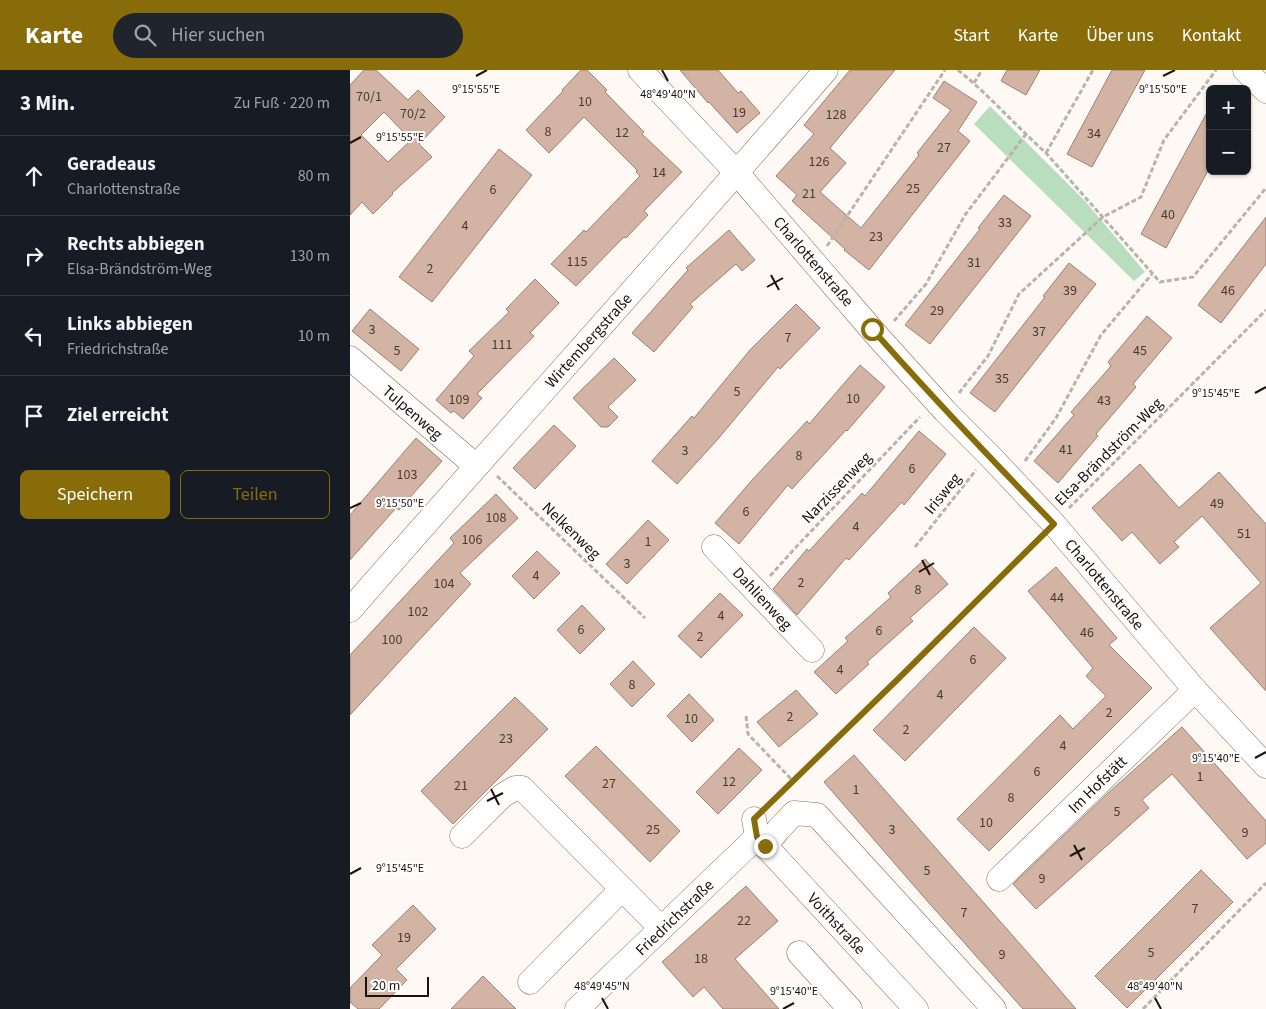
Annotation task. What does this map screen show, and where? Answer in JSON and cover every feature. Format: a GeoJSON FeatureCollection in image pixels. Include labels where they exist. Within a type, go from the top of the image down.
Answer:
{"type":"FeatureCollection","features":[{"type":"Feature","properties":{"kind":"street","name":"Charlottenstraße"},"geometry":{"type":"LineString","coordinates":[[640,70],[737,173],[879,338],[941,406],[1054,524],[1195,690],[1266,766]]}},
{"type":"Feature","properties":{"kind":"street","name":"Wirtembergstraße"},"geometry":{"type":"LineString","coordinates":[[350,610],[826,70]]}},
{"type":"Feature","properties":{"kind":"street"},"geometry":{"type":"LineString","coordinates":[[1245,70],[1266,91]]}},
{"type":"Feature","properties":{"kind":"street","name":"Tulpenweg"},"geometry":{"type":"LineString","coordinates":[[350,358],[478,463]]}},
{"type":"Feature","properties":{"kind":"street","name":"Dahlienweg"},"geometry":{"type":"LineString","coordinates":[[714,547],[812,650]]}},
{"type":"Feature","properties":{"kind":"street","name":"Im Hofstätt"},"geometry":{"type":"LineString","coordinates":[[999,879],[1195,690]]}},
{"type":"Feature","properties":{"kind":"street"},"geometry":{"type":"LineString","coordinates":[[462,836],[502,796],[514,788],[522,788],[661,928]]}},
{"type":"Feature","properties":{"kind":"street","name":"Friedrichstraße"},"geometry":{"type":"LineString","coordinates":[[577,1009],[759,834],[778,830],[794,814],[817,815],[994,1009]]}},
{"type":"Feature","properties":{"kind":"street","name":"Voithstraße"},"geometry":{"type":"LineString","coordinates":[[759,834],[916,1009]]}},
{"type":"Feature","properties":{"kind":"street"},"geometry":{"type":"LineString","coordinates":[[530,982],[622,889]]}},
{"type":"Feature","properties":{"kind":"street"},"geometry":{"type":"LineString","coordinates":[[799,953],[850,1009]]}},
{"type":"Feature","properties":{"kind":"path"},"geometry":{"type":"LineString","coordinates":[[816,264],[945,70]]}},
{"type":"Feature","properties":{"kind":"path"},"geometry":{"type":"LineString","coordinates":[[958,70],[1046,152],[1160,282],[1192,277],[1266,188]]}},
{"type":"Feature","properties":{"kind":"path"},"geometry":{"type":"LineString","coordinates":[[974,83],[982,70]]}},
{"type":"Feature","properties":{"kind":"path"},"geometry":{"type":"LineString","coordinates":[[1046,152],[1093,70]]}},
{"type":"Feature","properties":{"kind":"path","name":"Narzissenweg"},"geometry":{"type":"LineString","coordinates":[[756,592],[797,546],[941,406],[988,356],[1018,294],[1103,217],[1141,197],[1164,140],[1216,70]]}},
{"type":"Feature","properties":{"kind":"path"},"geometry":{"type":"LineString","coordinates":[[879,338],[926,284],[965,215],[1026,134]]}},
{"type":"Feature","properties":{"kind":"path"},"geometry":{"type":"LineString","coordinates":[[1011,479],[1056,418],[1101,335],[1152,274]]}},
{"type":"Feature","properties":{"kind":"path","name":"Elsa-Brändström-Weg"},"geometry":{"type":"LineString","coordinates":[[759,834],[793,781],[1054,524],[1266,310]]}},
{"type":"Feature","properties":{"kind":"path","name":"Irisweg"},"geometry":{"type":"LineString","coordinates":[[915,547],[988,454]]}},
{"type":"Feature","properties":{"kind":"path","name":"Nelkenweg"},"geometry":{"type":"LineString","coordinates":[[478,463],[645,618]]}},
{"type":"Feature","properties":{"kind":"path"},"geometry":{"type":"LineString","coordinates":[[746,716],[748,734],[793,781]]}},
{"type":"Feature","properties":{"kind":"path"},"geometry":{"type":"LineString","coordinates":[[1143,1009],[1266,884]]}},
{"type":"Feature","properties":{"kind":"green space"},"geometry":{"type":"Polygon","coordinates":[[[990,106],[1085,201],[1145,272],[1134,281],[974,124],[990,106]]]}},
{"type":"Feature","properties":{"kind":"building"},"geometry":{"type":"Polygon","coordinates":[[[364,70],[376,70],[408,100],[418,90],[445,117],[419,144],[432,157],[392,193],[373,214],[362,202],[350,215],[350,85],[364,70]],[[384,112],[361,135],[388,162],[411,140],[384,112]]]}},
{"type":"Feature","properties":{"kind":"building"},"geometry":{"type":"Polygon","coordinates":[[[581,70],[587,70],[607,90],[605,92],[644,132],[642,134],[682,172],[644,211],[648,215],[576,286],[551,264],[584,230],[586,232],[640,176],[636,172],[637,170],[584,117],[549,153],[526,130],[581,70]]]}},
{"type":"Feature","properties":{"kind":"building"},"geometry":{"type":"Polygon","coordinates":[[[680,70],[718,70],[738,93],[741,91],[760,113],[737,133],[680,70]]]}},
{"type":"Feature","properties":{"kind":"building"},"geometry":{"type":"Polygon","coordinates":[[[850,70],[895,70],[830,148],[846,163],[820,192],[861,228],[919,155],[917,153],[951,110],[933,98],[944,81],[977,102],[958,131],[970,141],[869,270],[844,250],[792,201],[797,195],[776,176],[814,134],[804,125],[850,70]]]}},
{"type":"Feature","properties":{"kind":"building"},"geometry":{"type":"Polygon","coordinates":[[[1007,70],[1040,70],[1026,95],[1001,81],[1007,70]]]}},
{"type":"Feature","properties":{"kind":"building"},"geometry":{"type":"Polygon","coordinates":[[[1112,70],[1145,70],[1092,167],[1067,154],[1112,70]]]}},
{"type":"Feature","properties":{"kind":"building"},"geometry":{"type":"Polygon","coordinates":[[[1206,114],[1206,174],[1166,248],[1141,234],[1206,114]]]}},
{"type":"Feature","properties":{"kind":"building"},"geometry":{"type":"Polygon","coordinates":[[[499,149],[532,175],[432,302],[399,277],[499,149]]]}},
{"type":"Feature","properties":{"kind":"building"},"geometry":{"type":"Polygon","coordinates":[[[1004,195],[1031,216],[930,344],[905,325],[980,229],[978,228],[1004,195]]]}},
{"type":"Feature","properties":{"kind":"building"},"geometry":{"type":"Polygon","coordinates":[[[1266,217],[1266,264],[1221,323],[1198,305],[1266,217]]]}},
{"type":"Feature","properties":{"kind":"building"},"geometry":{"type":"Polygon","coordinates":[[[729,230],[755,260],[742,271],[736,264],[690,304],[693,307],[654,352],[632,333],[688,270],[686,268],[729,230]]]}},
{"type":"Feature","properties":{"kind":"building"},"geometry":{"type":"Polygon","coordinates":[[[1069,263],[1096,284],[995,412],[970,393],[1045,297],[1043,296],[1069,263]]]}},
{"type":"Feature","properties":{"kind":"building"},"geometry":{"type":"Polygon","coordinates":[[[535,279],[559,303],[530,333],[534,336],[477,394],[482,398],[463,419],[454,411],[451,413],[436,400],[474,356],[469,351],[509,312],[506,309],[535,279]]]}},
{"type":"Feature","properties":{"kind":"building"},"geometry":{"type":"Polygon","coordinates":[[[796,304],[820,328],[780,369],[778,367],[718,439],[677,484],[652,461],[692,416],[694,418],[750,350],[796,304]]]}},
{"type":"Feature","properties":{"kind":"building"},"geometry":{"type":"Polygon","coordinates":[[[370,309],[419,349],[401,371],[352,331],[370,309]]]}},
{"type":"Feature","properties":{"kind":"building"},"geometry":{"type":"Polygon","coordinates":[[[1147,316],[1172,338],[1133,384],[1136,387],[1096,434],[1098,436],[1058,483],[1034,461],[1074,415],[1071,412],[1111,366],[1108,362],[1147,316]]]}},
{"type":"Feature","properties":{"kind":"building"},"geometry":{"type":"Polygon","coordinates":[[[614,358],[636,380],[608,407],[618,417],[608,427],[601,427],[573,398],[614,358]]]}},
{"type":"Feature","properties":{"kind":"building"},"geometry":{"type":"Polygon","coordinates":[[[860,365],[885,387],[847,431],[792,489],[788,485],[739,544],[715,523],[807,421],[809,424],[860,365]]]}},
{"type":"Feature","properties":{"kind":"building"},"geometry":{"type":"Polygon","coordinates":[[[554,425],[576,446],[535,489],[513,468],[554,425]]]}},
{"type":"Feature","properties":{"kind":"building"},"geometry":{"type":"Polygon","coordinates":[[[919,431],[946,454],[904,505],[902,502],[849,560],[846,558],[797,615],[773,589],[807,549],[809,551],[862,493],[865,496],[919,431]]]}},
{"type":"Feature","properties":{"kind":"building"},"geometry":{"type":"Polygon","coordinates":[[[416,438],[442,461],[399,510],[396,508],[350,560],[350,515],[416,438]]]}},
{"type":"Feature","properties":{"kind":"building"},"geometry":{"type":"Polygon","coordinates":[[[1140,464],[1179,508],[1219,472],[1266,524],[1266,691],[1210,628],[1261,583],[1202,516],[1174,542],[1179,547],[1160,564],[1132,532],[1122,541],[1092,508],[1140,464]]]}},
{"type":"Feature","properties":{"kind":"building"},"geometry":{"type":"Polygon","coordinates":[[[496,494],[518,518],[460,573],[471,584],[350,715],[350,655],[454,543],[450,538],[496,494]]]}},
{"type":"Feature","properties":{"kind":"building"},"geometry":{"type":"Polygon","coordinates":[[[648,520],[669,540],[627,584],[606,564],[648,520]]]}},
{"type":"Feature","properties":{"kind":"building"},"geometry":{"type":"Polygon","coordinates":[[[537,551],[560,573],[534,599],[512,576],[537,551]]]}},
{"type":"Feature","properties":{"kind":"building"},"geometry":{"type":"Polygon","coordinates":[[[925,559],[948,584],[910,618],[913,621],[867,662],[869,664],[836,694],[814,672],[848,641],[845,638],[891,597],[888,593],[925,559]]]}},
{"type":"Feature","properties":{"kind":"building"},"geometry":{"type":"Polygon","coordinates":[[[1056,567],[1117,638],[1109,645],[1152,688],[989,851],[957,819],[1060,715],[1073,729],[1106,696],[1086,676],[1093,668],[1028,591],[1056,567]]]}},
{"type":"Feature","properties":{"kind":"building"},"geometry":{"type":"Polygon","coordinates":[[[720,593],[743,615],[701,658],[678,636],[720,593]]]}},
{"type":"Feature","properties":{"kind":"building"},"geometry":{"type":"Polygon","coordinates":[[[582,605],[605,629],[580,654],[557,630],[582,605]]]}},
{"type":"Feature","properties":{"kind":"building"},"geometry":{"type":"Polygon","coordinates":[[[974,627],[1006,658],[905,761],[873,730],[974,627]]]}},
{"type":"Feature","properties":{"kind":"building"},"geometry":{"type":"Polygon","coordinates":[[[633,661],[655,684],[632,707],[610,684],[633,661]]]}},
{"type":"Feature","properties":{"kind":"building"},"geometry":{"type":"Polygon","coordinates":[[[796,690],[818,714],[779,747],[757,722],[796,690]]]}},
{"type":"Feature","properties":{"kind":"building"},"geometry":{"type":"Polygon","coordinates":[[[689,694],[714,720],[692,742],[667,716],[689,694]]]}},
{"type":"Feature","properties":{"kind":"building"},"geometry":{"type":"Polygon","coordinates":[[[515,697],[548,729],[453,824],[421,791],[515,697]]]}},
{"type":"Feature","properties":{"kind":"building"},"geometry":{"type":"Polygon","coordinates":[[[1182,727],[1266,821],[1266,843],[1247,859],[1172,774],[1142,800],[1149,808],[1036,909],[1013,884],[1107,794],[1182,727]]]}},
{"type":"Feature","properties":{"kind":"building"},"geometry":{"type":"Polygon","coordinates":[[[596,746],[680,831],[650,862],[565,776],[596,746]]]}},
{"type":"Feature","properties":{"kind":"building"},"geometry":{"type":"Polygon","coordinates":[[[739,748],[762,770],[718,814],[696,792],[739,748]]]}},
{"type":"Feature","properties":{"kind":"building"},"geometry":{"type":"Polygon","coordinates":[[[854,755],[1076,1009],[1023,1009],[929,903],[824,782],[854,755]]]}},
{"type":"Feature","properties":{"kind":"building"},"geometry":{"type":"Polygon","coordinates":[[[1201,870],[1233,902],[1127,1008],[1095,976],[1201,870]]]}},
{"type":"Feature","properties":{"kind":"building"},"geometry":{"type":"Polygon","coordinates":[[[746,886],[778,921],[735,959],[779,1009],[723,1009],[704,987],[693,997],[662,962],[746,886]]]}},
{"type":"Feature","properties":{"kind":"building"},"geometry":{"type":"Polygon","coordinates":[[[413,905],[436,929],[396,969],[407,980],[379,1009],[358,1009],[350,1002],[350,988],[382,955],[372,945],[413,905]]]}},
{"type":"Feature","properties":{"kind":"building"},"geometry":{"type":"Polygon","coordinates":[[[483,976],[516,1009],[451,1009],[483,976]]]}},
{"type":"Feature","properties":{"kind":"route"},"geometry":{"type":"LineString","coordinates":[[765,846],[757,837],[754,819],[1054,524],[945,411],[872,329]]}}]}
